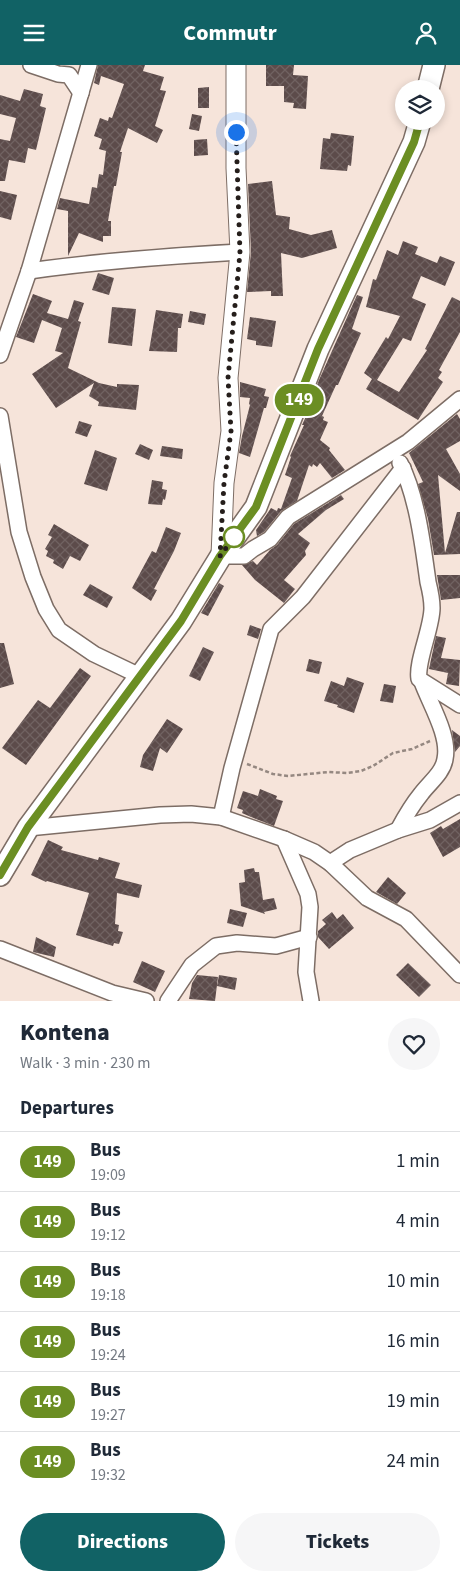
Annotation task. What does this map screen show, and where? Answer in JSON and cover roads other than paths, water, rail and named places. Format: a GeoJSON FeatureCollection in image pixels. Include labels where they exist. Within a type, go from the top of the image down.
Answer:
{"type":"FeatureCollection","features":[{"type":"Feature","properties":{"kind":"main road"},"geometry":{"type":"LineString","coordinates":[[430,80],[434,65]]}},
{"type":"Feature","properties":{"kind":"main road"},"geometry":{"type":"LineString","coordinates":[[0,875],[28,827],[181,621],[220,556],[256,507],[318,349],[414,142],[417,130]]}},
{"type":"Feature","properties":{"kind":"street"},"geometry":{"type":"LineString","coordinates":[[31,65],[58,74],[69,75],[81,93]]}},
{"type":"Feature","properties":{"kind":"street"},"geometry":{"type":"LineString","coordinates":[[0,355],[29,271],[89,65]]}},
{"type":"Feature","properties":{"kind":"street"},"geometry":{"type":"LineString","coordinates":[[236,65],[236,168],[240,253],[228,378],[231,431],[224,483],[220,556],[244,556],[270,539],[288,517],[408,442],[460,399]]}},
{"type":"Feature","properties":{"kind":"street"},"geometry":{"type":"LineString","coordinates":[[29,271],[148,257],[240,253]]}},
{"type":"Feature","properties":{"kind":"street"},"geometry":{"type":"LineString","coordinates":[[0,416],[19,532],[33,577],[46,609],[59,630],[94,654],[140,676]]}},
{"type":"Feature","properties":{"kind":"street"},"geometry":{"type":"LineString","coordinates":[[394,451],[403,468],[413,501],[421,535],[432,607],[426,643],[418,673],[419,679],[422,682],[443,735],[446,749],[445,761],[439,773],[421,794],[398,830]]}},
{"type":"Feature","properties":{"kind":"street"},"geometry":{"type":"LineString","coordinates":[[222,817],[235,758],[271,629],[303,597],[403,468]]}},
{"type":"Feature","properties":{"kind":"street"},"geometry":{"type":"LineString","coordinates":[[422,682],[428,683],[460,705]]}},
{"type":"Feature","properties":{"kind":"street"},"geometry":{"type":"LineString","coordinates":[[330,863],[350,850],[398,830],[430,820],[460,803]]}},
{"type":"Feature","properties":{"kind":"street"},"geometry":{"type":"LineString","coordinates":[[28,827],[160,815],[191,814],[222,817],[314,852],[330,863],[367,898],[406,919],[460,975]]}},
{"type":"Feature","properties":{"kind":"street"},"geometry":{"type":"LineString","coordinates":[[284,839],[308,894],[310,907],[306,972],[311,1001]]}},
{"type":"Feature","properties":{"kind":"street"},"geometry":{"type":"LineString","coordinates":[[168,1001],[192,965],[216,946],[237,943],[276,946],[309,937]]}},
{"type":"Feature","properties":{"kind":"street"},"geometry":{"type":"LineString","coordinates":[[0,949],[112,993],[146,1001]]}}]}
